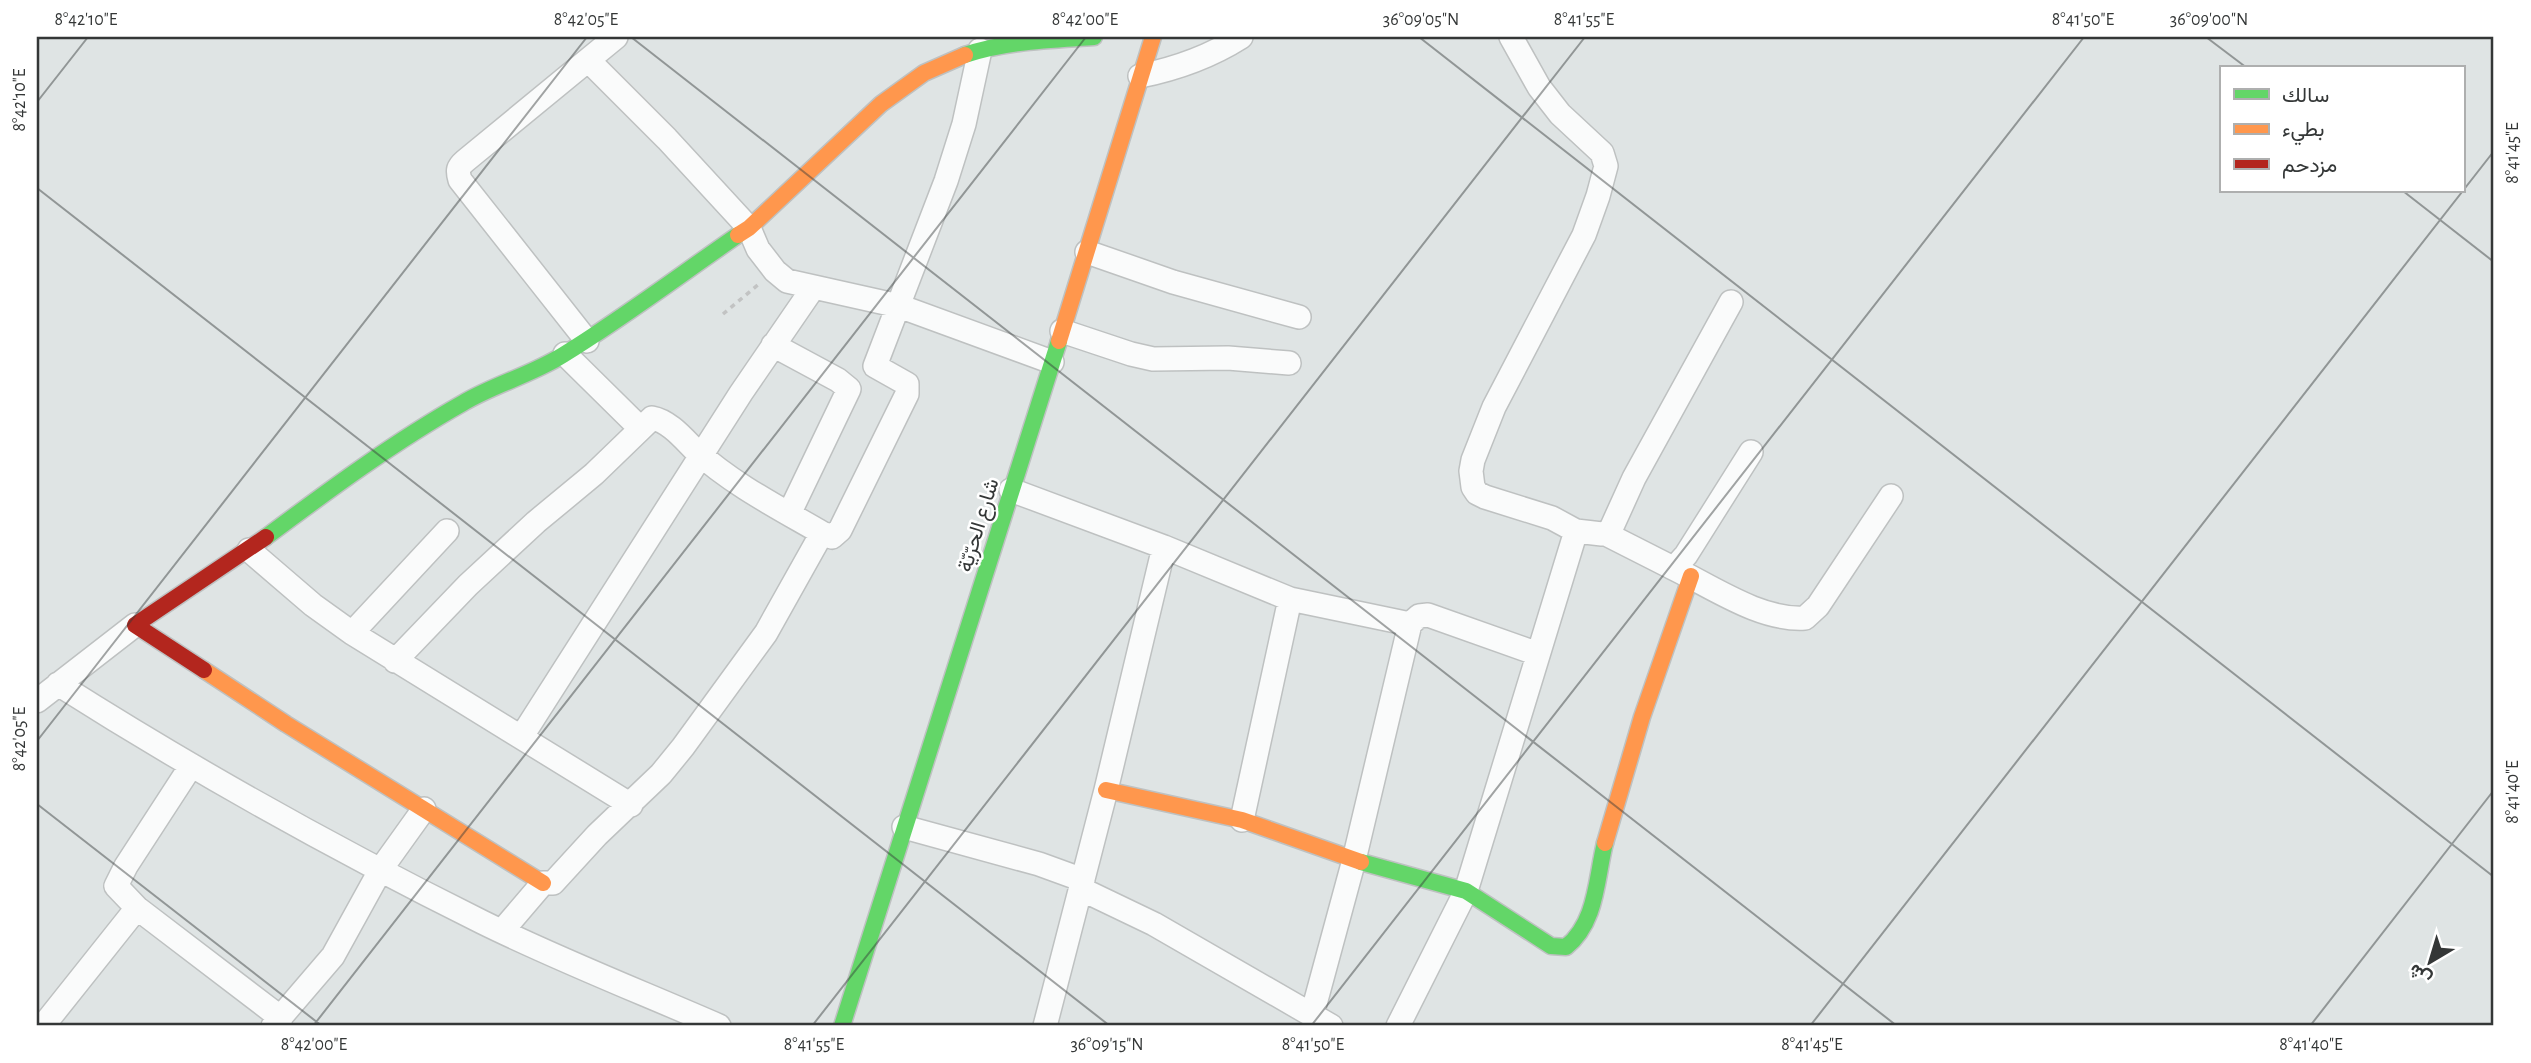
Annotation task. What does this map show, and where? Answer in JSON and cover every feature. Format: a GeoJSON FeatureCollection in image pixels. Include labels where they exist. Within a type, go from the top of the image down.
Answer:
{"type":"FeatureCollection","features":[{"type":"Feature","properties":{"kind":"street"},"geometry":{"type":"LineString","coordinates":[[587,341],[460,180],[458,168],[616,37]]}},
{"type":"Feature","properties":{"kind":"street"},"geometry":{"type":"LineString","coordinates":[[37,701],[135,625],[249,550],[343,480],[465,401],[534,372],[587,341],[749,228],[881,104],[908,83],[943,63],[980,50],[1094,37]]}},
{"type":"Feature","properties":{"kind":"street","name":"شارع الحرّيّة"},"geometry":{"type":"LineString","coordinates":[[842,1026],[1153,37]]}},
{"type":"Feature","properties":{"kind":"street"},"geometry":{"type":"LineString","coordinates":[[1140,76],[1161,72],[1210,54],[1241,37]]}},
{"type":"Feature","properties":{"kind":"street"},"geometry":{"type":"LineString","coordinates":[[1511,37],[1539,87],[1560,114],[1602,153],[1606,166],[1598,196],[1573,259],[1494,407],[1473,460],[1471,480],[1477,493],[1485,498],[1552,518],[1576,531],[1606,534],[1767,613],[1778,617],[1805,618],[1818,606],[1891,496]]}},
{"type":"Feature","properties":{"kind":"street"},"geometry":{"type":"LineString","coordinates":[[874,366],[950,169],[964,124],[980,50]]}},
{"type":"Feature","properties":{"kind":"street"},"geometry":{"type":"LineString","coordinates":[[588,60],[667,139],[749,228],[758,249],[775,271],[787,281],[899,306],[1052,362]]}},
{"type":"Feature","properties":{"kind":"street"},"geometry":{"type":"LineString","coordinates":[[1087,252],[1173,282],[1299,317]]}},
{"type":"Feature","properties":{"kind":"street"},"geometry":{"type":"LineString","coordinates":[[522,736],[773,345],[813,288]]}},
{"type":"Feature","properties":{"kind":"street"},"geometry":{"type":"LineString","coordinates":[[1606,534],[1731,302]]}},
{"type":"Feature","properties":{"kind":"street"},"geometry":{"type":"LineString","coordinates":[[1062,331],[1153,359],[1228,358],[1289,363]]}},
{"type":"Feature","properties":{"kind":"street"},"geometry":{"type":"LineString","coordinates":[[773,345],[821,370],[849,389]]}},
{"type":"Feature","properties":{"kind":"street"},"geometry":{"type":"LineString","coordinates":[[565,354],[640,428]]}},
{"type":"Feature","properties":{"kind":"street"},"geometry":{"type":"LineString","coordinates":[[395,661],[468,585],[536,522],[594,474],[652,418],[659,419],[701,456],[738,482],[789,514],[832,537],[840,530],[907,394],[906,384],[864,363],[789,514]]}},
{"type":"Feature","properties":{"kind":"street"},"geometry":{"type":"LineString","coordinates":[[1106,790],[1242,820],[1354,860],[1466,891],[1557,948],[1570,945],[1581,931],[1589,913],[1608,827],[1681,571],[1677,565],[1751,452]]}},
{"type":"Feature","properties":{"kind":"street"},"geometry":{"type":"LineString","coordinates":[[1011,490],[1164,547],[1290,599],[1410,624]]}},
{"type":"Feature","properties":{"kind":"street"},"geometry":{"type":"LineString","coordinates":[[352,633],[447,531]]}},
{"type":"Feature","properties":{"kind":"street"},"geometry":{"type":"LineString","coordinates":[[1398,1026],[1466,891],[1576,531]]}},
{"type":"Feature","properties":{"kind":"street"},"geometry":{"type":"LineString","coordinates":[[135,625],[286,724],[543,883],[553,883],[597,835],[631,805],[683,747],[766,633],[822,533]]}},
{"type":"Feature","properties":{"kind":"street"},"geometry":{"type":"LineString","coordinates":[[1045,1026],[1106,790],[1164,547]]}},
{"type":"Feature","properties":{"kind":"street"},"geometry":{"type":"LineString","coordinates":[[249,550],[313,605],[352,633],[631,805]]}},
{"type":"Feature","properties":{"kind":"street"},"geometry":{"type":"LineString","coordinates":[[1242,820],[1290,599]]}},
{"type":"Feature","properties":{"kind":"street"},"geometry":{"type":"LineString","coordinates":[[904,827],[1026,860],[1082,884],[1322,1021],[1354,860],[1410,624],[1419,616],[1427,615],[1538,654]]}},
{"type":"Feature","properties":{"kind":"street"},"geometry":{"type":"LineString","coordinates":[[58,684],[191,766],[381,869],[502,931],[711,1025]]}},
{"type":"Feature","properties":{"kind":"street"},"geometry":{"type":"LineString","coordinates":[[191,766],[116,886],[137,908],[277,1022],[333,956],[381,869],[424,809]]}},
{"type":"Feature","properties":{"kind":"street"},"geometry":{"type":"LineString","coordinates":[[502,931],[543,883]]}},
{"type":"Feature","properties":{"kind":"street"},"geometry":{"type":"LineString","coordinates":[[48,1018],[137,908]]}},
{"type":"Feature","properties":{"kind":"path"},"geometry":{"type":"LineString","coordinates":[[723,314],[775,271]]}},
{"type":"Feature","properties":{"kind":"traffic: fast"},"geometry":{"type":"LineString","coordinates":[[965,55],[1012,44],[1094,37]]}},
{"type":"Feature","properties":{"kind":"traffic: fast"},"geometry":{"type":"LineString","coordinates":[[266,537],[338,484],[437,418],[475,396],[563,355],[738,235]]}},
{"type":"Feature","properties":{"kind":"traffic: fast"},"geometry":{"type":"LineString","coordinates":[[842,1026],[1059,341]]}},
{"type":"Feature","properties":{"kind":"traffic: fast"},"geometry":{"type":"LineString","coordinates":[[1361,862],[1466,891],[1551,946],[1566,947],[1576,937],[1590,913],[1605,843]]}},
{"type":"Feature","properties":{"kind":"traffic: slow"},"geometry":{"type":"LineString","coordinates":[[1059,341],[1153,37]]}},
{"type":"Feature","properties":{"kind":"traffic: slow"},"geometry":{"type":"LineString","coordinates":[[738,235],[749,228],[881,104],[924,73],[965,55]]}},
{"type":"Feature","properties":{"kind":"traffic: slow"},"geometry":{"type":"LineString","coordinates":[[1605,843],[1642,717],[1691,576]]}},
{"type":"Feature","properties":{"kind":"traffic: slow"},"geometry":{"type":"LineString","coordinates":[[204,670],[543,883]]}},
{"type":"Feature","properties":{"kind":"traffic: slow"},"geometry":{"type":"LineString","coordinates":[[1106,790],[1242,820],[1361,862]]}},
{"type":"Feature","properties":{"kind":"traffic: jam"},"geometry":{"type":"LineString","coordinates":[[204,670],[135,625],[266,537]]}}]}
